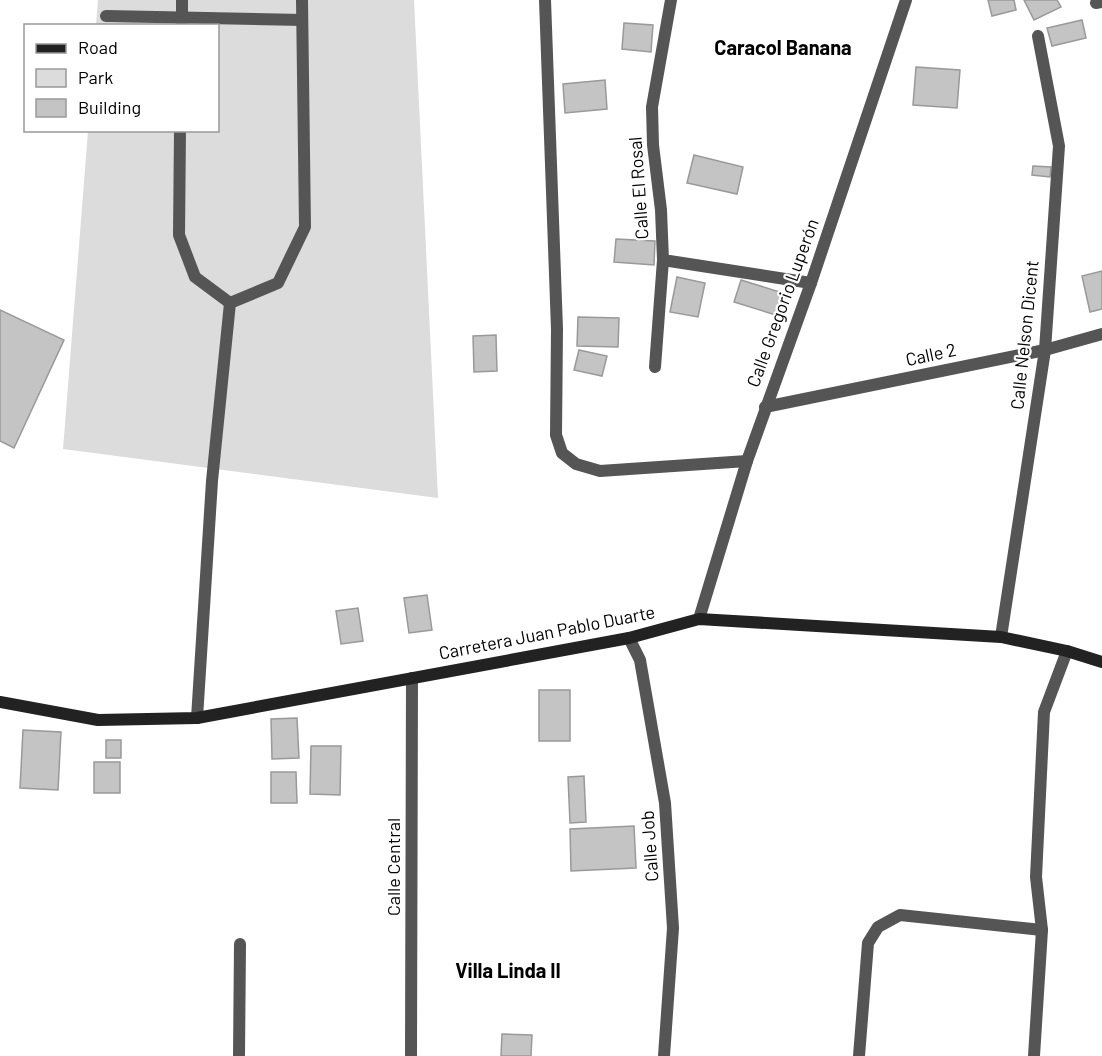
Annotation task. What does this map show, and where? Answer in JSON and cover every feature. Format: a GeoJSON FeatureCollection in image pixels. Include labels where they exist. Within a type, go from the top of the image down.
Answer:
{"type":"FeatureCollection","features":[{"type":"Feature","properties":{"kind":"main road","name":"Carretera Juan Pablo Duarte"},"geometry":{"type":"LineString","coordinates":[[0,702],[98,720],[197,718],[629,638],[699,618],[1001,637],[1067,651],[1102,662]]}},
{"type":"Feature","properties":{"kind":"street"},"geometry":{"type":"LineString","coordinates":[[182,0],[182,22]]}},
{"type":"Feature","properties":{"kind":"street"},"geometry":{"type":"LineString","coordinates":[[230,303],[278,283],[305,227],[302,0]]}},
{"type":"Feature","properties":{"kind":"street"},"geometry":{"type":"LineString","coordinates":[[545,0],[557,329],[556,435],[561,453],[576,464],[600,471],[747,461]]}},
{"type":"Feature","properties":{"kind":"street","name":"Calle El Rosal"},"geometry":{"type":"LineString","coordinates":[[671,0],[652,107],[663,260],[810,283]]}},
{"type":"Feature","properties":{"kind":"street","name":"Calle Gregorio Luperón"},"geometry":{"type":"LineString","coordinates":[[699,618],[765,407],[810,283],[906,0]]}},
{"type":"Feature","properties":{"kind":"street"},"geometry":{"type":"LineString","coordinates":[[106,16],[182,22],[302,20]]}},
{"type":"Feature","properties":{"kind":"street","name":"Calle Nelson Dicent"},"geometry":{"type":"LineString","coordinates":[[1001,637],[1045,350],[1059,146],[1038,36]]}},
{"type":"Feature","properties":{"kind":"street"},"geometry":{"type":"LineString","coordinates":[[180,132],[179,235],[195,277],[230,303]]}},
{"type":"Feature","properties":{"kind":"street"},"geometry":{"type":"LineString","coordinates":[[655,367],[663,260]]}},
{"type":"Feature","properties":{"kind":"street"},"geometry":{"type":"LineString","coordinates":[[197,718],[212,481],[230,303]]}},
{"type":"Feature","properties":{"kind":"street","name":"Calle 2"},"geometry":{"type":"LineString","coordinates":[[765,407],[1045,350],[1102,334]]}},
{"type":"Feature","properties":{"kind":"street","name":"Calle Job"},"geometry":{"type":"LineString","coordinates":[[629,638],[640,660],[665,803],[673,928],[664,1056]]}},
{"type":"Feature","properties":{"kind":"street"},"geometry":{"type":"LineString","coordinates":[[1034,1056],[1042,930],[1036,877],[1044,712],[1067,651]]}},
{"type":"Feature","properties":{"kind":"street","name":"Calle Central"},"geometry":{"type":"LineString","coordinates":[[411,1056],[412,678]]}},
{"type":"Feature","properties":{"kind":"street"},"geometry":{"type":"LineString","coordinates":[[859,1056],[868,943],[878,927],[900,915],[1042,930]]}},
{"type":"Feature","properties":{"kind":"street"},"geometry":{"type":"LineString","coordinates":[[239,1056],[240,944]]}},
{"type":"Feature","properties":{"kind":"green space"},"geometry":{"type":"Polygon","coordinates":[[[98,0],[414,0],[438,498],[63,449],[88,132],[219,132],[219,24],[96,24],[98,0]]]}},
{"type":"Feature","properties":{"kind":"building"},"geometry":{"type":"Polygon","coordinates":[[[988,0],[1014,0],[1016,10],[992,16],[988,0]]]}},
{"type":"Feature","properties":{"kind":"building"},"geometry":{"type":"Polygon","coordinates":[[[1024,0],[1057,0],[1061,7],[1034,20],[1024,0]]]}},
{"type":"Feature","properties":{"kind":"building"},"geometry":{"type":"Polygon","coordinates":[[[1082,20],[1086,38],[1052,46],[1047,28],[1082,20]]]}},
{"type":"Feature","properties":{"kind":"building"},"geometry":{"type":"Polygon","coordinates":[[[624,23],[653,25],[651,52],[622,49],[624,23]]]}},
{"type":"Feature","properties":{"kind":"building"},"geometry":{"type":"Polygon","coordinates":[[[916,67],[960,70],[957,108],[913,105],[916,67]]]}},
{"type":"Feature","properties":{"kind":"building"},"geometry":{"type":"Polygon","coordinates":[[[605,80],[607,109],[565,113],[563,84],[605,80]]]}},
{"type":"Feature","properties":{"kind":"building"},"geometry":{"type":"Polygon","coordinates":[[[694,155],[743,167],[737,194],[687,183],[694,155]]]}},
{"type":"Feature","properties":{"kind":"building"},"geometry":{"type":"Polygon","coordinates":[[[1033,166],[1051,167],[1050,177],[1032,175],[1033,166]]]}},
{"type":"Feature","properties":{"kind":"building"},"geometry":{"type":"Polygon","coordinates":[[[616,239],[655,241],[654,265],[614,262],[616,239]]]}},
{"type":"Feature","properties":{"kind":"building"},"geometry":{"type":"Polygon","coordinates":[[[1102,271],[1102,309],[1090,312],[1082,276],[1102,271]]]}},
{"type":"Feature","properties":{"kind":"building"},"geometry":{"type":"Polygon","coordinates":[[[677,277],[705,283],[698,317],[670,312],[677,277]]]}},
{"type":"Feature","properties":{"kind":"building"},"geometry":{"type":"Polygon","coordinates":[[[741,280],[786,294],[779,316],[734,302],[741,280]]]}},
{"type":"Feature","properties":{"kind":"building"},"geometry":{"type":"Polygon","coordinates":[[[0,310],[64,340],[14,448],[0,441],[0,310]]]}},
{"type":"Feature","properties":{"kind":"building"},"geometry":{"type":"Polygon","coordinates":[[[578,317],[619,318],[618,347],[577,346],[578,317]]]}},
{"type":"Feature","properties":{"kind":"building"},"geometry":{"type":"Polygon","coordinates":[[[496,335],[497,371],[474,372],[473,336],[496,335]]]}},
{"type":"Feature","properties":{"kind":"building"},"geometry":{"type":"Polygon","coordinates":[[[579,350],[607,356],[602,376],[574,370],[579,350]]]}},
{"type":"Feature","properties":{"kind":"building"},"geometry":{"type":"Polygon","coordinates":[[[427,595],[432,630],[409,633],[404,598],[427,595]]]}},
{"type":"Feature","properties":{"kind":"building"},"geometry":{"type":"Polygon","coordinates":[[[358,608],[363,641],[341,644],[336,611],[358,608]]]}},
{"type":"Feature","properties":{"kind":"building"},"geometry":{"type":"Polygon","coordinates":[[[539,690],[570,690],[570,741],[539,741],[539,690]]]}},
{"type":"Feature","properties":{"kind":"building"},"geometry":{"type":"Polygon","coordinates":[[[297,718],[299,758],[272,759],[271,719],[297,718]]]}},
{"type":"Feature","properties":{"kind":"building"},"geometry":{"type":"Polygon","coordinates":[[[23,730],[61,732],[58,790],[20,788],[23,730]]]}},
{"type":"Feature","properties":{"kind":"building"},"geometry":{"type":"Polygon","coordinates":[[[106,740],[121,740],[121,758],[106,758],[106,740]]]}},
{"type":"Feature","properties":{"kind":"building"},"geometry":{"type":"Polygon","coordinates":[[[311,746],[341,746],[340,795],[310,794],[311,746]]]}},
{"type":"Feature","properties":{"kind":"building"},"geometry":{"type":"Polygon","coordinates":[[[94,762],[120,762],[120,793],[94,793],[94,762]]]}},
{"type":"Feature","properties":{"kind":"building"},"geometry":{"type":"Polygon","coordinates":[[[271,772],[296,772],[297,803],[271,803],[271,772]]]}},
{"type":"Feature","properties":{"kind":"building"},"geometry":{"type":"Polygon","coordinates":[[[584,776],[586,822],[570,823],[568,777],[584,776]]]}},
{"type":"Feature","properties":{"kind":"building"},"geometry":{"type":"Polygon","coordinates":[[[634,826],[636,868],[571,871],[570,829],[634,826]]]}},
{"type":"Feature","properties":{"kind":"building"},"geometry":{"type":"Polygon","coordinates":[[[502,1034],[532,1035],[531,1056],[501,1056],[502,1034]]]}},
{"type":"Feature","properties":{"kind":"district","name":"Caracol Banana"},"geometry":{"type":"Point","coordinates":[783,48]}},
{"type":"Feature","properties":{"kind":"district","name":"Villa Linda II"},"geometry":{"type":"Point","coordinates":[508,971]}}]}
